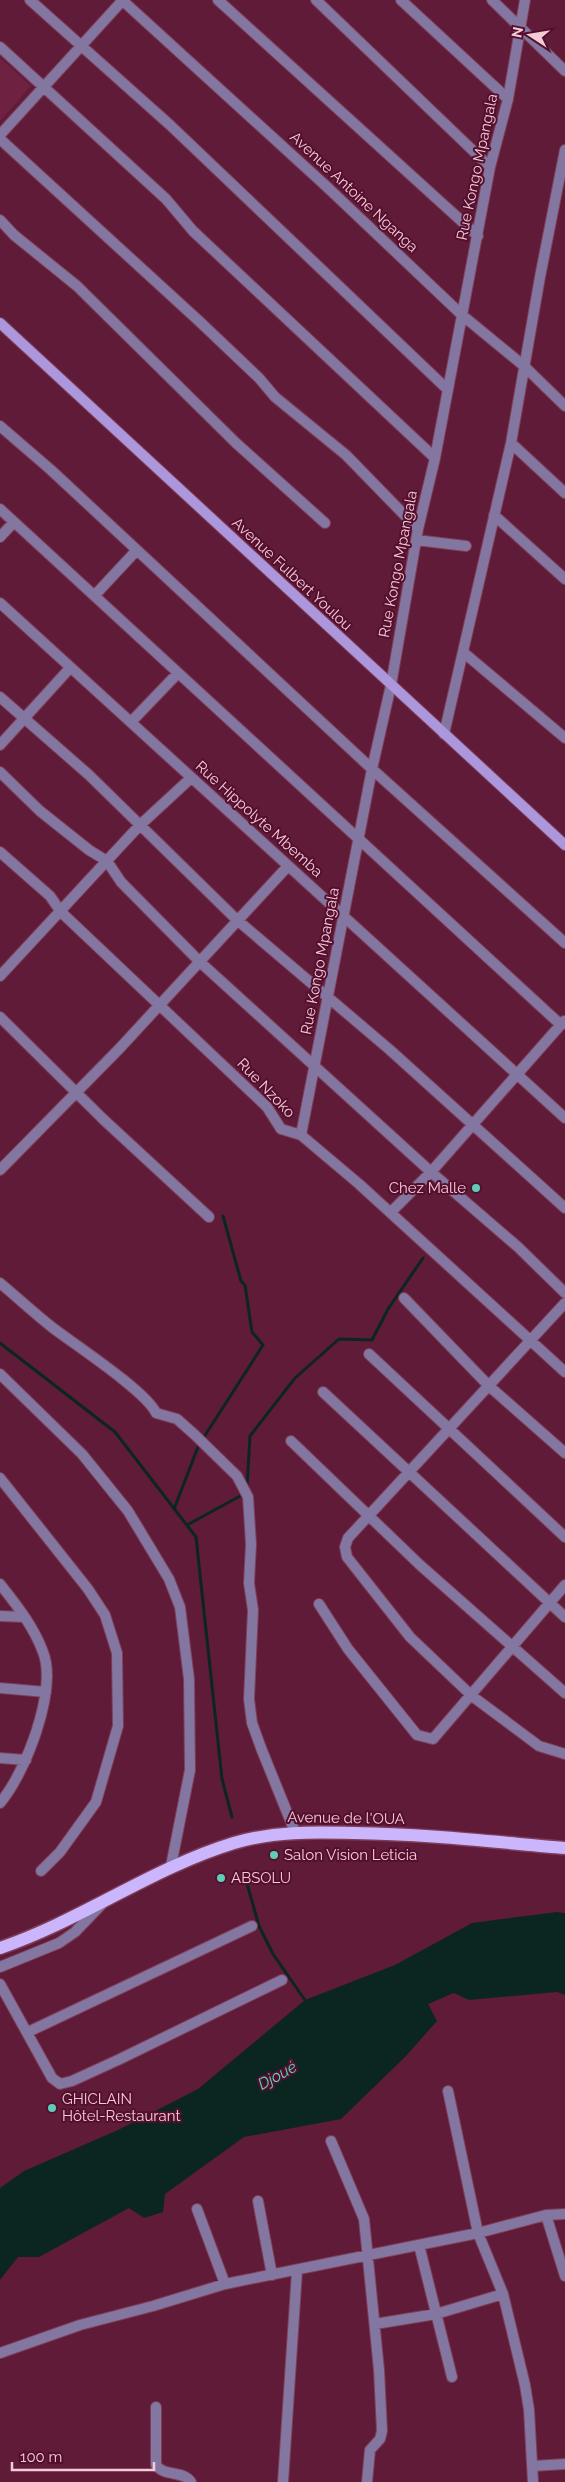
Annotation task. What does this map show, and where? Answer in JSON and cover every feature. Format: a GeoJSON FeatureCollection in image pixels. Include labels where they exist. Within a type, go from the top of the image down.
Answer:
{"type":"FeatureCollection","features":[{"type":"Feature","properties":{"kind":"main road","name":"Avenue Fulbert Youlou"},"geometry":{"type":"LineString","coordinates":[[0,322],[565,845]]}},
{"type":"Feature","properties":{"kind":"main road","name":"Avenue de l'OUA"},"geometry":{"type":"LineString","coordinates":[[0,1948],[50,1929],[102,1904],[171,1866],[240,1842],[295,1832],[392,1834],[565,1848]]}},
{"type":"Feature","properties":{"kind":"street"},"geometry":{"type":"LineString","coordinates":[[30,0],[170,125],[447,389]]}},
{"type":"Feature","properties":{"kind":"street"},"geometry":{"type":"LineString","coordinates":[[0,134],[122,0]]}},
{"type":"Feature","properties":{"kind":"street","name":"Avenue Antoine Nganga"},"geometry":{"type":"LineString","coordinates":[[122,0],[326,186],[462,315],[524,366],[565,406]]}},
{"type":"Feature","properties":{"kind":"street"},"geometry":{"type":"LineString","coordinates":[[218,0],[478,236]]}},
{"type":"Feature","properties":{"kind":"street"},"geometry":{"type":"LineString","coordinates":[[316,0],[490,166]]}},
{"type":"Feature","properties":{"kind":"street"},"geometry":{"type":"LineString","coordinates":[[401,0],[508,99]]}},
{"type":"Feature","properties":{"kind":"street"},"geometry":{"type":"LineString","coordinates":[[492,0],[565,71]]}},
{"type":"Feature","properties":{"kind":"street","name":"Rue Kongo Mpangala"},"geometry":{"type":"LineString","coordinates":[[301,1135],[372,770],[391,685],[418,529],[435,458],[490,166],[508,99],[525,0]]}},
{"type":"Feature","properties":{"kind":"street"},"geometry":{"type":"LineString","coordinates":[[0,47],[44,85],[166,199],[193,231],[233,270],[435,458]]}},
{"type":"Feature","properties":{"kind":"street"},"geometry":{"type":"LineString","coordinates":[[0,139],[199,321],[259,378],[275,397],[346,455],[418,529]]}},
{"type":"Feature","properties":{"kind":"street"},"geometry":{"type":"LineString","coordinates":[[444,734],[511,443],[565,150]]}},
{"type":"Feature","properties":{"kind":"street"},"geometry":{"type":"LineString","coordinates":[[0,220],[14,234],[77,286],[236,443],[325,523]]}},
{"type":"Feature","properties":{"kind":"street"},"geometry":{"type":"LineString","coordinates":[[0,426],[51,470],[372,770],[565,943]]}},
{"type":"Feature","properties":{"kind":"street"},"geometry":{"type":"LineString","coordinates":[[511,443],[565,493]]}},
{"type":"Feature","properties":{"kind":"street"},"geometry":{"type":"LineString","coordinates":[[0,509],[563,1023],[431,1172],[391,1212]]}},
{"type":"Feature","properties":{"kind":"street"},"geometry":{"type":"LineString","coordinates":[[494,515],[565,579]]}},
{"type":"Feature","properties":{"kind":"street"},"geometry":{"type":"LineString","coordinates":[[0,537],[14,522]]}},
{"type":"Feature","properties":{"kind":"street"},"geometry":{"type":"LineString","coordinates":[[416,540],[466,546]]}},
{"type":"Feature","properties":{"kind":"street"},"geometry":{"type":"LineString","coordinates":[[95,595],[136,551]]}},
{"type":"Feature","properties":{"kind":"street","name":"Rue Hippolyte Mbemba"},"geometry":{"type":"LineString","coordinates":[[0,603],[565,1118]]}},
{"type":"Feature","properties":{"kind":"street"},"geometry":{"type":"LineString","coordinates":[[462,652],[565,738]]}},
{"type":"Feature","properties":{"kind":"street"},"geometry":{"type":"LineString","coordinates":[[0,745],[25,720],[70,668]]}},
{"type":"Feature","properties":{"kind":"street"},"geometry":{"type":"LineString","coordinates":[[131,722],[178,673]]}},
{"type":"Feature","properties":{"kind":"street"},"geometry":{"type":"LineString","coordinates":[[0,697],[89,775],[236,919],[327,996],[565,1208]]}},
{"type":"Feature","properties":{"kind":"street"},"geometry":{"type":"LineString","coordinates":[[0,772],[40,811],[89,850],[107,861],[121,882],[200,962],[431,1172],[518,1247],[565,1293]]}},
{"type":"Feature","properties":{"kind":"street"},"geometry":{"type":"LineString","coordinates":[[0,976],[139,826],[191,778]]}},
{"type":"Feature","properties":{"kind":"street","name":"Rue Nzoko"},"geometry":{"type":"LineString","coordinates":[[0,852],[50,896],[61,912],[267,1107],[281,1129],[301,1135],[391,1212],[565,1372]]}},
{"type":"Feature","properties":{"kind":"street"},"geometry":{"type":"LineString","coordinates":[[0,1170],[78,1092],[200,962],[236,919],[288,866]]}},
{"type":"Feature","properties":{"kind":"street"},"geometry":{"type":"LineString","coordinates":[[0,1017],[104,1119],[209,1217]]}},
{"type":"Feature","properties":{"kind":"street"},"geometry":{"type":"LineString","coordinates":[[0,1283],[52,1327],[124,1381],[153,1406],[156,1412],[177,1419],[237,1476],[248,1497],[250,1525],[249,1583],[253,1610],[249,1699],[252,1723],[295,1832]]}},
{"type":"Feature","properties":{"kind":"street"},"geometry":{"type":"LineString","coordinates":[[404,1298],[489,1386],[565,1453]]}},
{"type":"Feature","properties":{"kind":"street"},"geometry":{"type":"LineString","coordinates":[[565,1303],[348,1538],[345,1547],[347,1557],[410,1637],[472,1696],[539,1746],[565,1754]]}},
{"type":"Feature","properties":{"kind":"street"},"geometry":{"type":"LineString","coordinates":[[369,1354],[565,1537]]}},
{"type":"Feature","properties":{"kind":"street"},"geometry":{"type":"LineString","coordinates":[[0,1374],[82,1454],[128,1511],[169,1579],[180,1607],[188,1679],[190,1770],[171,1866]]}},
{"type":"Feature","properties":{"kind":"street"},"geometry":{"type":"LineString","coordinates":[[323,1392],[565,1617]]}},
{"type":"Feature","properties":{"kind":"street"},"geometry":{"type":"LineString","coordinates":[[290,1441],[420,1565],[451,1590],[565,1693]]}},
{"type":"Feature","properties":{"kind":"street"},"geometry":{"type":"LineString","coordinates":[[0,1478],[88,1589],[105,1615],[117,1653],[118,1726],[96,1802],[60,1852],[40,1871]]}},
{"type":"Feature","properties":{"kind":"street"},"geometry":{"type":"LineString","coordinates":[[0,1584],[24,1617],[44,1653],[46,1667],[46,1692],[34,1738],[13,1787],[0,1803]]}},
{"type":"Feature","properties":{"kind":"street"},"geometry":{"type":"LineString","coordinates":[[319,1604],[353,1655],[418,1735],[433,1739],[472,1696],[565,1585]]}},
{"type":"Feature","properties":{"kind":"street"},"geometry":{"type":"LineString","coordinates":[[0,1616],[24,1617]]}},
{"type":"Feature","properties":{"kind":"street"},"geometry":{"type":"LineString","coordinates":[[0,1688],[46,1692]]}},
{"type":"Feature","properties":{"kind":"street"},"geometry":{"type":"LineString","coordinates":[[0,1758],[26,1760]]}},
{"type":"Feature","properties":{"kind":"street"},"geometry":{"type":"LineString","coordinates":[[0,1967],[59,1943],[75,1932],[102,1904]]}},
{"type":"Feature","properties":{"kind":"street"},"geometry":{"type":"LineString","coordinates":[[28,2032],[252,1926]]}},
{"type":"Feature","properties":{"kind":"street"},"geometry":{"type":"LineString","coordinates":[[0,1984],[52,2078],[58,2084],[64,2084],[282,1980]]}},
{"type":"Feature","properties":{"kind":"street"},"geometry":{"type":"LineString","coordinates":[[448,2092],[478,2233],[502,2294],[528,2402],[532,2482]]}},
{"type":"Feature","properties":{"kind":"street"},"geometry":{"type":"LineString","coordinates":[[331,2141],[364,2219],[375,2324],[382,2431],[380,2439],[370,2450],[367,2482]]}},
{"type":"Feature","properties":{"kind":"street"},"geometry":{"type":"LineString","coordinates":[[258,2201],[272,2276]]}},
{"type":"Feature","properties":{"kind":"street"},"geometry":{"type":"LineString","coordinates":[[198,2209],[225,2284]]}},
{"type":"Feature","properties":{"kind":"street"},"geometry":{"type":"LineString","coordinates":[[0,2353],[80,2325],[153,2306],[225,2284],[478,2233],[546,2215],[565,2214]]}},
{"type":"Feature","properties":{"kind":"street"},"geometry":{"type":"LineString","coordinates":[[546,2215],[565,2276]]}},
{"type":"Feature","properties":{"kind":"street"},"geometry":{"type":"LineString","coordinates":[[419,2245],[452,2377]]}},
{"type":"Feature","properties":{"kind":"street"},"geometry":{"type":"LineString","coordinates":[[283,2482],[297,2271]]}},
{"type":"Feature","properties":{"kind":"street"},"geometry":{"type":"LineString","coordinates":[[375,2324],[436,2314],[502,2294]]}},
{"type":"Feature","properties":{"kind":"street"},"geometry":{"type":"LineString","coordinates":[[156,2407],[156,2465],[162,2471],[186,2476],[191,2482]]}},
{"type":"Feature","properties":{"kind":"street"},"geometry":{"type":"LineString","coordinates":[[532,2466],[565,2464]]}},
{"type":"Feature","properties":{"kind":"shaded area"},"geometry":{"type":"Polygon","coordinates":[[[0,58],[31,86],[0,121],[0,58]]]}},
{"type":"Feature","properties":{"kind":"water","name":"Djoué"},"geometry":{"type":"Polygon","coordinates":[[[557,1912],[565,1913],[565,1995],[557,1992],[469,2000],[454,1993],[428,2004],[437,2021],[405,2057],[341,2119],[244,2137],[165,2194],[163,2212],[144,2218],[129,2208],[39,2257],[18,2257],[0,2280],[0,2188],[24,2171],[118,2130],[198,2089],[305,2000],[395,1965],[472,1923],[557,1912]]]}},
{"type":"Feature","properties":{"kind":"waterway"},"geometry":{"type":"LineString","coordinates":[[204,1437],[263,1345],[252,1332],[245,1285],[241,1281],[223,1216]]}},
{"type":"Feature","properties":{"kind":"waterway"},"geometry":{"type":"LineString","coordinates":[[247,1487],[250,1436],[295,1378],[339,1339],[372,1340],[388,1309],[423,1258]]}},
{"type":"Feature","properties":{"kind":"waterway"},"geometry":{"type":"LineString","coordinates":[[0,1343],[115,1432],[196,1537],[222,1779],[232,1817]]}},
{"type":"Feature","properties":{"kind":"waterway"},"geometry":{"type":"LineString","coordinates":[[174,1509],[198,1447]]}},
{"type":"Feature","properties":{"kind":"waterway"},"geometry":{"type":"LineString","coordinates":[[187,1525],[242,1495]]}},
{"type":"Feature","properties":{"kind":"waterway"},"geometry":{"type":"LineString","coordinates":[[244,1873],[259,1926],[273,1954],[307,2003]]}},
{"type":"Feature","properties":{"kind":"place","name":"Chez Malle"},"geometry":{"type":"Point","coordinates":[476,1188]}},
{"type":"Feature","properties":{"kind":"place","name":"Salon Vision Leticia"},"geometry":{"type":"Point","coordinates":[274,1855]}},
{"type":"Feature","properties":{"kind":"place","name":"ABSOLU"},"geometry":{"type":"Point","coordinates":[221,1878]}},
{"type":"Feature","properties":{"kind":"place","name":"GHICLAIN Hôtel-Restaurant"},"geometry":{"type":"Point","coordinates":[52,2108]}}]}
